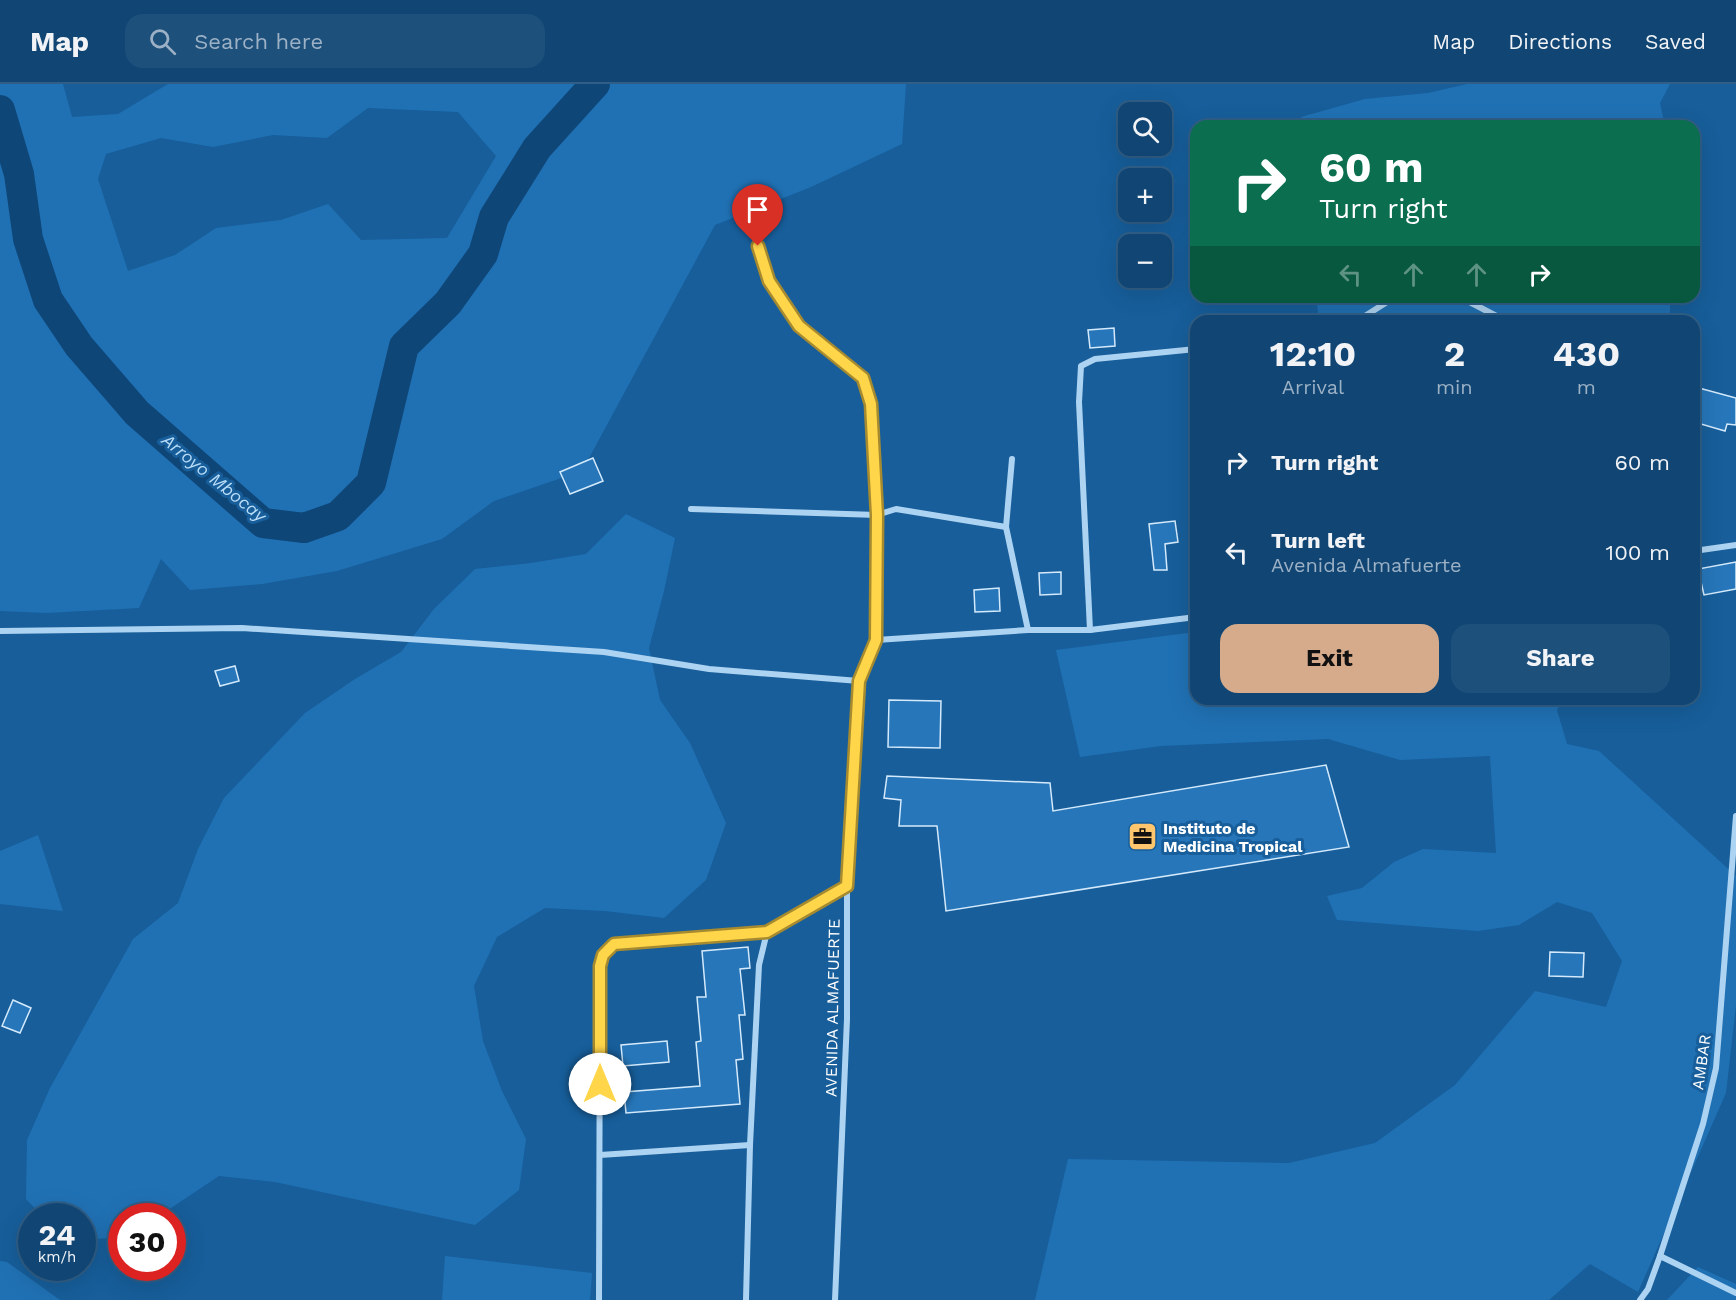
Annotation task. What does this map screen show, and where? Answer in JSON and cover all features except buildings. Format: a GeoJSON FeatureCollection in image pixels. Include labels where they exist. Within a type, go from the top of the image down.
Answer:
{"type":"FeatureCollection","features":[{"type":"Feature","properties":{"kind":"street"},"geometry":{"type":"LineString","coordinates":[[752,228],[769,281],[799,326],[863,378],[871,404],[877,515],[876,640],[1028,630],[1090,630],[1190,618]]}},
{"type":"Feature","properties":{"kind":"street"},"geometry":{"type":"LineString","coordinates":[[1366,315],[1386,303]]}},
{"type":"Feature","properties":{"kind":"street"},"geometry":{"type":"LineString","coordinates":[[1472,303],[1494,315]]}},
{"type":"Feature","properties":{"kind":"street"},"geometry":{"type":"LineString","coordinates":[[1090,630],[1079,402],[1082,366],[1095,359],[1190,350]]}},
{"type":"Feature","properties":{"kind":"street"},"geometry":{"type":"LineString","coordinates":[[1012,459],[1006,527],[1028,630]]}},
{"type":"Feature","properties":{"kind":"street"},"geometry":{"type":"LineString","coordinates":[[692,509],[877,515],[896,509],[1006,527]]}},
{"type":"Feature","properties":{"kind":"street"},"geometry":{"type":"LineString","coordinates":[[1700,550],[1736,545]]}},
{"type":"Feature","properties":{"kind":"street"},"geometry":{"type":"LineString","coordinates":[[0,631],[242,627],[604,652],[709,669],[859,681]]}},
{"type":"Feature","properties":{"kind":"street","name":"AVENIDA ALMAFUERTE"},"geometry":{"type":"LineString","coordinates":[[835,1300],[847,1019],[847,886],[859,681],[876,640]]}},
{"type":"Feature","properties":{"kind":"street","name":"AMBAR"},"geometry":{"type":"LineString","coordinates":[[1640,1300],[1648,1289],[1660,1256],[1703,1124],[1716,1068],[1736,816]]}},
{"type":"Feature","properties":{"kind":"street"},"geometry":{"type":"LineString","coordinates":[[599,1300],[600,966],[603,955],[614,944],[767,932],[847,886]]}},
{"type":"Feature","properties":{"kind":"street"},"geometry":{"type":"LineString","coordinates":[[746,1300],[750,1145],[759,965],[767,932]]}},
{"type":"Feature","properties":{"kind":"street"},"geometry":{"type":"LineString","coordinates":[[600,1155],[750,1145]]}},
{"type":"Feature","properties":{"kind":"street"},"geometry":{"type":"LineString","coordinates":[[1660,1256],[1736,1293]]}},
{"type":"Feature","properties":{"kind":"shaded area"},"geometry":{"type":"Polygon","coordinates":[[[0,84],[63,84],[72,117],[118,114],[168,84],[906,84],[902,144],[811,187],[715,225],[582,471],[494,501],[442,539],[337,571],[262,584],[190,590],[161,559],[139,608],[46,613],[0,611],[0,84]],[[368,108],[327,138],[273,135],[213,147],[161,138],[106,154],[98,179],[128,271],[175,255],[216,228],[281,220],[328,204],[361,240],[447,238],[496,156],[458,112],[368,108]]]}},
{"type":"Feature","properties":{"kind":"shaded area"},"geometry":{"type":"Polygon","coordinates":[[[1467,84],[1670,84],[1660,103],[1664,120],[1302,120],[1301,117],[1365,99],[1428,93],[1467,84]]]}},
{"type":"Feature","properties":{"kind":"shaded area"},"geometry":{"type":"Polygon","coordinates":[[[1317,303],[1670,303],[1670,315],[1318,315],[1317,303]]]}},
{"type":"Feature","properties":{"kind":"shaded area"},"geometry":{"type":"Polygon","coordinates":[[[626,514],[675,538],[649,648],[660,700],[690,743],[726,823],[706,880],[664,918],[605,911],[545,908],[497,937],[474,986],[483,1041],[502,1091],[526,1139],[519,1190],[475,1225],[275,1182],[219,1176],[178,1203],[108,1203],[108,1238],[96,1239],[96,1203],[30,1203],[26,1199],[27,1140],[50,1088],[133,939],[178,903],[198,849],[224,798],[305,713],[355,679],[401,652],[434,609],[475,569],[586,554],[626,514]]]}},
{"type":"Feature","properties":{"kind":"shaded area"},"geometry":{"type":"Polygon","coordinates":[[[1190,633],[1190,705],[1560,705],[1557,710],[1567,744],[1599,751],[1736,876],[1736,1005],[1726,1093],[1638,1292],[1590,1264],[1549,1300],[1035,1300],[1068,1159],[1289,1163],[1375,1143],[1455,1085],[1535,991],[1606,1007],[1622,961],[1592,913],[1557,902],[1519,925],[1478,931],[1337,920],[1327,896],[1362,888],[1394,862],[1423,849],[1496,853],[1490,756],[1400,760],[1328,739],[1161,746],[1080,757],[1056,650],[1190,633]]]}},
{"type":"Feature","properties":{"kind":"shaded area"},"geometry":{"type":"Polygon","coordinates":[[[38,835],[63,911],[0,904],[0,851],[38,835]]]}},
{"type":"Feature","properties":{"kind":"shaded area"},"geometry":{"type":"Polygon","coordinates":[[[445,1256],[592,1273],[590,1300],[442,1300],[445,1256]]]}},
{"type":"Feature","properties":{"kind":"shaded area"},"geometry":{"type":"Polygon","coordinates":[[[0,1261],[7,1262],[18,1270],[18,1281],[34,1281],[60,1300],[0,1300],[0,1261]]]}},
{"type":"Feature","properties":{"kind":"shaded area"},"geometry":{"type":"Polygon","coordinates":[[[1698,1267],[1736,1284],[1736,1300],[1667,1300],[1698,1267]]]}},
{"type":"Feature","properties":{"kind":"waterway","name":"Arroyo Mbocay"},"geometry":{"type":"LineString","coordinates":[[0,110],[19,174],[28,239],[48,300],[79,346],[137,413],[263,523],[304,528],[338,516],[371,483],[404,346],[448,303],[483,254],[494,217],[537,148],[595,84]]}},
{"type":"Feature","properties":{"kind":"place","name":"Instituto de Medicina Tropical"},"geometry":{"type":"Point","coordinates":[1142,837]}},
{"type":"Feature","properties":{"kind":"route"},"geometry":{"type":"LineString","coordinates":[[600,1084],[600,966],[603,955],[614,944],[767,932],[847,886],[859,681],[876,640],[877,515],[871,404],[863,378],[799,326],[769,281],[758,246]]}}]}
